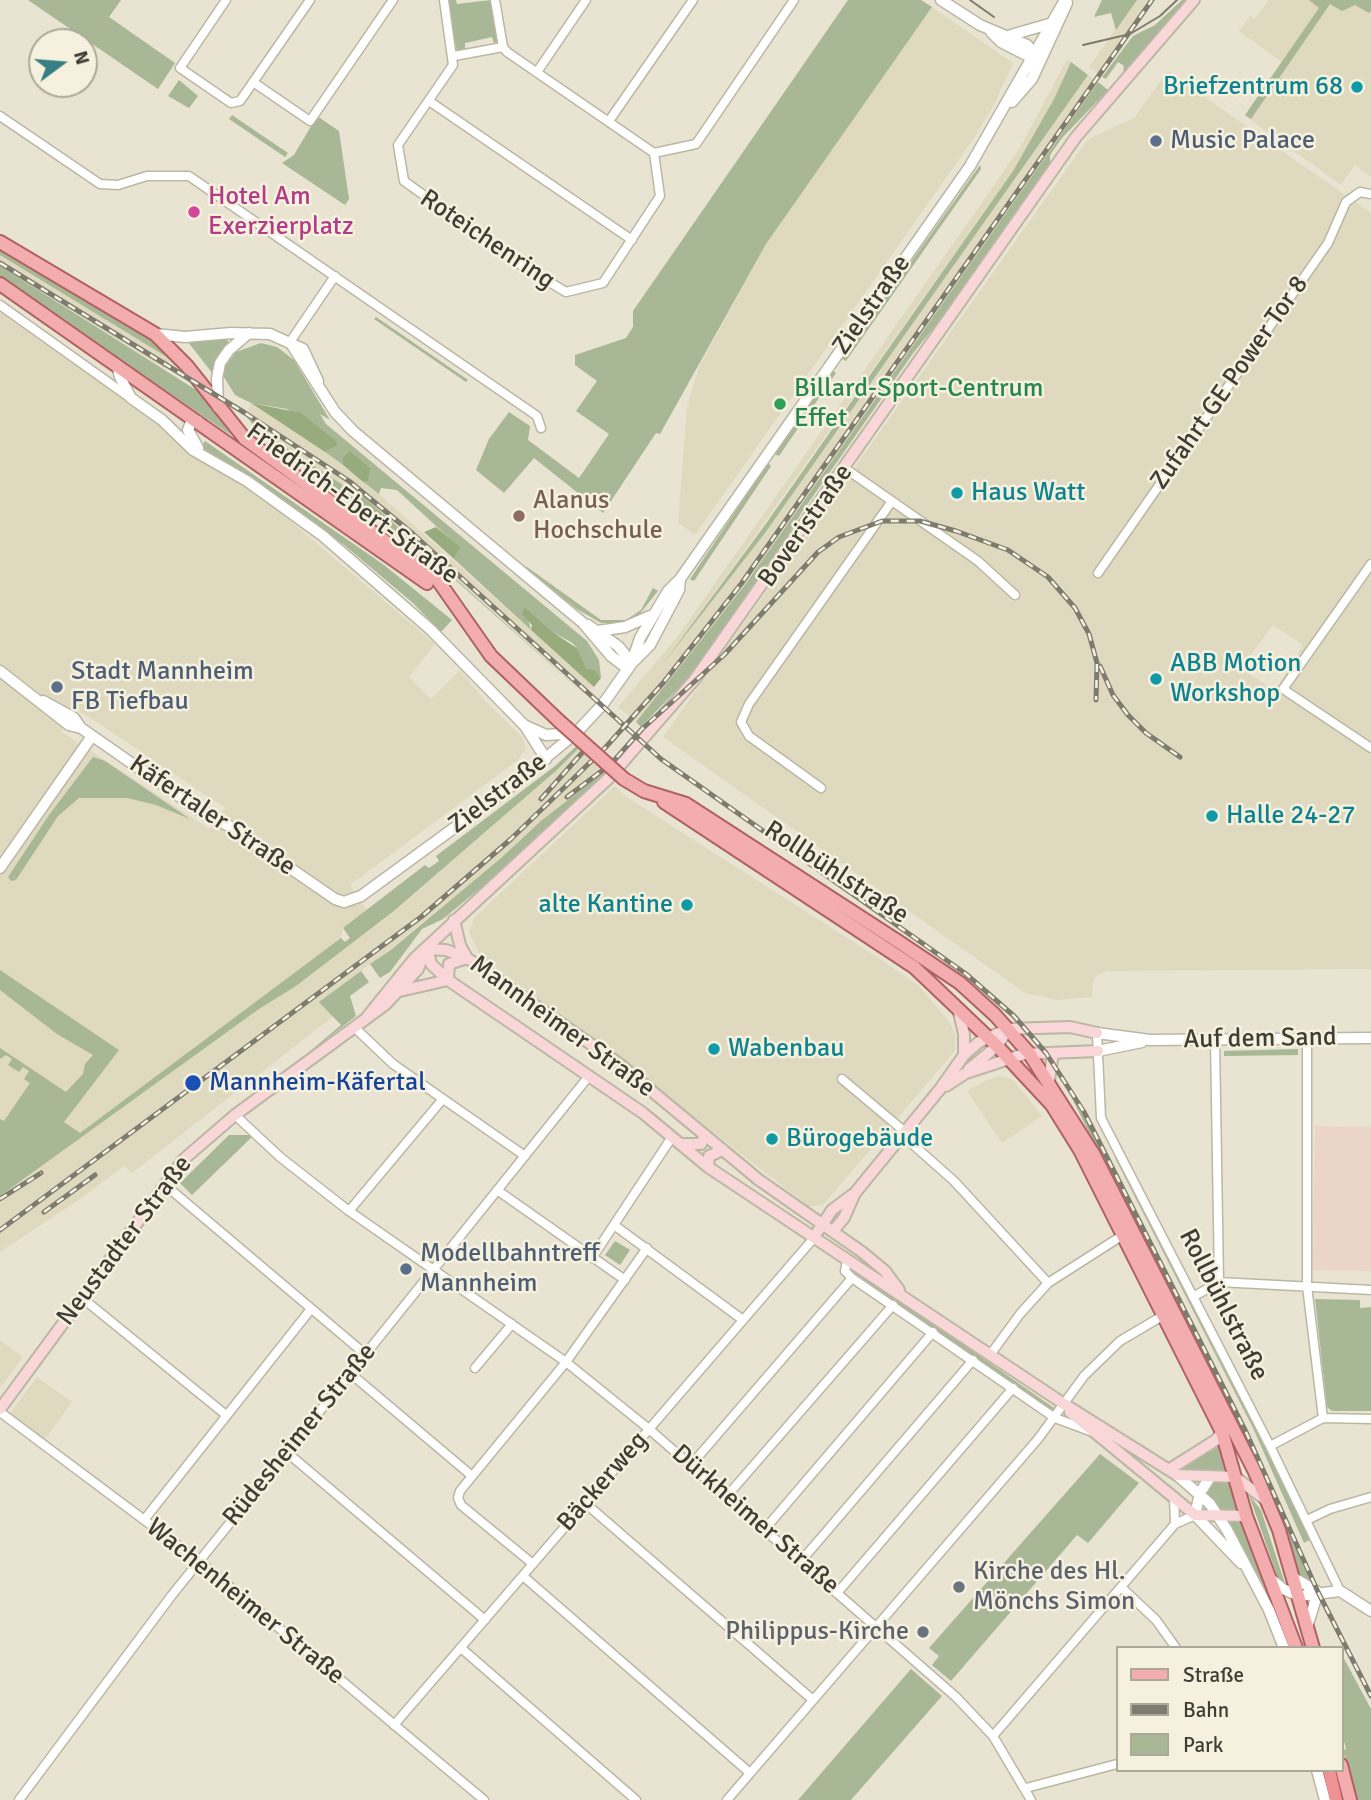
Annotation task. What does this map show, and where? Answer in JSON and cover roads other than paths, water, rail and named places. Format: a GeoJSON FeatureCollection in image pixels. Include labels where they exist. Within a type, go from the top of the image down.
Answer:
{"type":"FeatureCollection","features":[{"type":"Feature","properties":{"kind":"highway"},"geometry":{"type":"LineString","coordinates":[[1329,1772],[1336,1800]]}},
{"type":"Feature","properties":{"kind":"main road","name":"Boveristraße"},"geometry":{"type":"LineString","coordinates":[[426,949],[454,920],[583,803],[671,708],[733,629],[1076,137],[1194,0]]}},
{"type":"Feature","properties":{"kind":"main road","name":"Friedrich-Ebert-Straße"},"geometry":{"type":"LineString","coordinates":[[0,242],[155,334],[187,366],[218,407],[260,452],[437,579],[491,656],[558,723]]}},
{"type":"Feature","properties":{"kind":"main road","name":"Friedrich-Ebert-Straße"},"geometry":{"type":"LineString","coordinates":[[0,284],[427,583],[448,601],[494,668],[558,723]]}},
{"type":"Feature","properties":{"kind":"main road"},"geometry":{"type":"LineString","coordinates":[[558,723],[623,781]]}},
{"type":"Feature","properties":{"kind":"main road","name":"Rollbühlstraße"},"geometry":{"type":"LineString","coordinates":[[623,781],[635,792],[671,805],[914,967],[958,1008],[1052,1105],[1067,1126],[1160,1317],[1222,1432],[1247,1517],[1295,1646]]}},
{"type":"Feature","properties":{"kind":"main road","name":"Rollbühlstraße"},"geometry":{"type":"LineString","coordinates":[[623,781],[644,791],[686,804],[899,942],[960,983],[1029,1053],[1094,1155],[1268,1502],[1294,1578],[1312,1646]]}},
{"type":"Feature","properties":{"kind":"main road"},"geometry":{"type":"LineString","coordinates":[[400,990],[448,980],[450,964],[467,958],[460,946],[454,920]]}},
{"type":"Feature","properties":{"kind":"main road","name":"Mannheimer Straße"},"geometry":{"type":"LineString","coordinates":[[902,1294],[885,1271],[862,1252],[723,1150],[618,1063],[467,958],[446,950],[426,949],[431,964],[448,980],[589,1076],[708,1167],[1064,1404],[1173,1472],[1235,1478]]}},
{"type":"Feature","properties":{"kind":"main road","name":"Neustadter Straße"},"geometry":{"type":"LineString","coordinates":[[0,1410],[184,1159],[235,1115],[400,990],[418,969],[426,949]]}},
{"type":"Feature","properties":{"kind":"main road","name":"Neustadter Straße"},"geometry":{"type":"LineString","coordinates":[[368,1016],[410,962],[426,949]]}},
{"type":"Feature","properties":{"kind":"main road"},"geometry":{"type":"LineString","coordinates":[[958,1008],[964,1034],[964,1055]]}},
{"type":"Feature","properties":{"kind":"main road","name":"Auf dem Sand"},"geometry":{"type":"LineString","coordinates":[[992,1042],[1008,1029],[1070,1027],[1097,1033]]}},
{"type":"Feature","properties":{"kind":"main road"},"geometry":{"type":"LineString","coordinates":[[813,1239],[832,1210],[855,1193],[940,1089],[964,1055],[992,1042]]}},
{"type":"Feature","properties":{"kind":"main road"},"geometry":{"type":"LineString","coordinates":[[940,1089],[966,1073],[992,1042]]}},
{"type":"Feature","properties":{"kind":"main road","name":"Auf dem Sand"},"geometry":{"type":"LineString","coordinates":[[966,1073],[1029,1053],[1098,1051]]}},
{"type":"Feature","properties":{"kind":"main road"},"geometry":{"type":"LineString","coordinates":[[1049,1081],[1053,1053]]}},
{"type":"Feature","properties":{"kind":"main road"},"geometry":{"type":"LineString","coordinates":[[676,1141],[701,1144],[705,1135]]}},
{"type":"Feature","properties":{"kind":"main road"},"geometry":{"type":"LineString","coordinates":[[708,1167],[709,1156],[723,1150]]}},
{"type":"Feature","properties":{"kind":"main road"},"geometry":{"type":"LineString","coordinates":[[813,1239],[833,1231],[844,1218],[855,1193]]}},
{"type":"Feature","properties":{"kind":"main road"},"geometry":{"type":"LineString","coordinates":[[846,1261],[862,1252]]}},
{"type":"Feature","properties":{"kind":"main road","name":"Mannheimer Straße"},"geometry":{"type":"LineString","coordinates":[[1064,1404],[1090,1431],[1195,1515]]}},
{"type":"Feature","properties":{"kind":"main road"},"geometry":{"type":"LineString","coordinates":[[1173,1472],[1216,1440],[1222,1432]]}},
{"type":"Feature","properties":{"kind":"main road"},"geometry":{"type":"LineString","coordinates":[[1126,1460],[1129,1452],[1136,1447]]}},
{"type":"Feature","properties":{"kind":"main road"},"geometry":{"type":"LineString","coordinates":[[1235,1478],[1268,1502]]}},
{"type":"Feature","properties":{"kind":"main road"},"geometry":{"type":"LineString","coordinates":[[1195,1515],[1247,1517]]}},
{"type":"Feature","properties":{"kind":"main road"},"geometry":{"type":"LineString","coordinates":[[1343,1772],[1350,1800]]}},
{"type":"Feature","properties":{"kind":"street"},"geometry":{"type":"LineString","coordinates":[[221,2],[180,68],[231,103],[240,101],[310,0]]}},
{"type":"Feature","properties":{"kind":"street"},"geometry":{"type":"LineString","coordinates":[[253,82],[310,121],[393,0]]}},
{"type":"Feature","properties":{"kind":"street"},"geometry":{"type":"LineString","coordinates":[[444,0],[454,56],[503,47]]}},
{"type":"Feature","properties":{"kind":"street"},"geometry":{"type":"LineString","coordinates":[[495,0],[503,47],[654,153],[696,144],[792,3],[782,0]]}},
{"type":"Feature","properties":{"kind":"street"},"geometry":{"type":"LineString","coordinates":[[537,72],[586,0]]}},
{"type":"Feature","properties":{"kind":"street"},"geometry":{"type":"LineString","coordinates":[[609,121],[692,0]]}},
{"type":"Feature","properties":{"kind":"street"},"geometry":{"type":"LineString","coordinates":[[941,0],[1042,61]]}},
{"type":"Feature","properties":{"kind":"street"},"geometry":{"type":"LineString","coordinates":[[1004,110],[1032,79],[1067,0]]}},
{"type":"Feature","properties":{"kind":"street","name":"Zielstraße"},"geometry":{"type":"LineString","coordinates":[[630,666],[640,638],[653,614],[970,166],[1004,110],[1049,23],[1067,0]]}},
{"type":"Feature","properties":{"kind":"street"},"geometry":{"type":"LineString","coordinates":[[1011,35],[1049,23]]}},
{"type":"Feature","properties":{"kind":"street"},"geometry":{"type":"LineString","coordinates":[[988,29],[1011,35],[1031,55]]}},
{"type":"Feature","properties":{"kind":"street","name":"Roteichenring"},"geometry":{"type":"LineString","coordinates":[[454,56],[453,65],[398,145],[404,181],[561,291],[595,287],[603,283],[632,240],[660,196],[654,153]]}},
{"type":"Feature","properties":{"kind":"street"},"geometry":{"type":"LineString","coordinates":[[429,100],[632,240]]}},
{"type":"Feature","properties":{"kind":"street"},"geometry":{"type":"LineString","coordinates":[[0,116],[100,184],[118,185],[147,176],[189,176],[537,416],[541,428]]}},
{"type":"Feature","properties":{"kind":"street","name":"Zufahrt GE Power Tor 8"},"geometry":{"type":"LineString","coordinates":[[1100,570],[1328,243],[1351,197],[1360,192],[1371,194]]}},
{"type":"Feature","properties":{"kind":"street"},"geometry":{"type":"LineString","coordinates":[[289,342],[335,276]]}},
{"type":"Feature","properties":{"kind":"street","name":"Friedrich-Ebert-Straße"},"geometry":{"type":"LineString","coordinates":[[0,306],[162,420],[193,450],[247,481],[323,536],[403,605],[525,726],[550,756]]}},
{"type":"Feature","properties":{"kind":"street"},"geometry":{"type":"LineString","coordinates":[[28,325],[34,316],[32,306]]}},
{"type":"Feature","properties":{"kind":"street","name":"Friedrich-Ebert-Straße"},"geometry":{"type":"LineString","coordinates":[[218,407],[220,363],[229,350],[250,333]]}},
{"type":"Feature","properties":{"kind":"street","name":"Friedrich-Ebert-Straße"},"geometry":{"type":"LineString","coordinates":[[155,334],[190,337],[270,334],[289,342],[335,412],[353,431],[583,623],[611,656],[630,666]]}},
{"type":"Feature","properties":{"kind":"street"},"geometry":{"type":"LineString","coordinates":[[117,365],[131,398]]}},
{"type":"Feature","properties":{"kind":"street","name":"Friedrich-Ebert-Straße"},"geometry":{"type":"LineString","coordinates":[[198,421],[189,425],[189,435],[208,458]]}},
{"type":"Feature","properties":{"kind":"street"},"geometry":{"type":"LineString","coordinates":[[846,469],[978,561],[1015,596]]}},
{"type":"Feature","properties":{"kind":"street"},"geometry":{"type":"LineString","coordinates":[[821,788],[749,736],[741,722],[749,704],[892,501]]}},
{"type":"Feature","properties":{"kind":"street"},"geometry":{"type":"LineString","coordinates":[[1371,564],[1283,689],[1371,748]]}},
{"type":"Feature","properties":{"kind":"street","name":"Zielstraße"},"geometry":{"type":"LineString","coordinates":[[344,902],[361,895],[550,756],[576,733],[650,645],[679,590],[680,579]]}},
{"type":"Feature","properties":{"kind":"street"},"geometry":{"type":"LineString","coordinates":[[598,631],[625,627],[643,621],[653,614]]}},
{"type":"Feature","properties":{"kind":"street","name":"Friedrich-Ebert-Straße"},"geometry":{"type":"LineString","coordinates":[[583,623],[618,646],[630,666]]}},
{"type":"Feature","properties":{"kind":"street","name":"Käfertaler Straße"},"geometry":{"type":"LineString","coordinates":[[0,671],[41,700],[57,706],[92,736],[335,899],[344,902]]}},
{"type":"Feature","properties":{"kind":"street","name":"Friedrich-Ebert-Straße"},"geometry":{"type":"LineString","coordinates":[[525,726],[546,735],[576,733]]}},
{"type":"Feature","properties":{"kind":"street"},"geometry":{"type":"LineString","coordinates":[[546,735],[550,756]]}},
{"type":"Feature","properties":{"kind":"street"},"geometry":{"type":"LineString","coordinates":[[0,867],[92,736]]}},
{"type":"Feature","properties":{"kind":"street"},"geometry":{"type":"LineString","coordinates":[[354,1027],[393,1064],[525,1156]]}},
{"type":"Feature","properties":{"kind":"street","name":"Auf dem Sand"},"geometry":{"type":"LineString","coordinates":[[1097,1033],[1150,1040],[1371,1038]]}},
{"type":"Feature","properties":{"kind":"street","name":"Rollbühlstraße"},"geometry":{"type":"LineString","coordinates":[[1097,1033],[1101,1118],[1270,1446],[1340,1591]]}},
{"type":"Feature","properties":{"kind":"street"},"geometry":{"type":"LineString","coordinates":[[1307,1038],[1307,1286],[1323,1418]]}},
{"type":"Feature","properties":{"kind":"street","name":"Auf dem Sand"},"geometry":{"type":"LineString","coordinates":[[1098,1051],[1150,1040]]}},
{"type":"Feature","properties":{"kind":"street"},"geometry":{"type":"LineString","coordinates":[[1215,1040],[1219,1282]]}},
{"type":"Feature","properties":{"kind":"street","name":"Rüdesheimer Straße"},"geometry":{"type":"LineString","coordinates":[[19,1800],[199,1561],[589,1076]]}},
{"type":"Feature","properties":{"kind":"street"},"geometry":{"type":"LineString","coordinates":[[842,1079],[954,1181],[1048,1283]]}},
{"type":"Feature","properties":{"kind":"street"},"geometry":{"type":"LineString","coordinates":[[349,1211],[442,1100]]}},
{"type":"Feature","properties":{"kind":"street","name":"Dürkheimer Straße"},"geometry":{"type":"LineString","coordinates":[[235,1115],[254,1135],[349,1211],[566,1362],[802,1560],[956,1697],[993,1736],[1031,1800]]}},
{"type":"Feature","properties":{"kind":"street"},"geometry":{"type":"LineString","coordinates":[[592,1258],[676,1141]]}},
{"type":"Feature","properties":{"kind":"street"},"geometry":{"type":"LineString","coordinates":[[164,1184],[365,1354]]}},
{"type":"Feature","properties":{"kind":"street"},"geometry":{"type":"LineString","coordinates":[[497,1190],[625,1280]]}},
{"type":"Feature","properties":{"kind":"street"},"geometry":{"type":"LineString","coordinates":[[614,1225],[743,1321]]}},
{"type":"Feature","properties":{"kind":"street"},"geometry":{"type":"LineString","coordinates":[[990,1355],[1048,1283],[1120,1237]]}},
{"type":"Feature","properties":{"kind":"street","name":"Bäckerweg"},"geometry":{"type":"LineString","coordinates":[[394,1725],[813,1239]]}},
{"type":"Feature","properties":{"kind":"street"},"geometry":{"type":"LineString","coordinates":[[533,1564],[461,1505],[458,1499],[460,1491],[566,1362],[647,1248]]}},
{"type":"Feature","properties":{"kind":"street"},"geometry":{"type":"LineString","coordinates":[[691,1465],[852,1278],[845,1271],[846,1261]]}},
{"type":"Feature","properties":{"kind":"street","name":"Mannheimer Straße"},"geometry":{"type":"LineString","coordinates":[[852,1278],[1055,1418],[1090,1431]]}},
{"type":"Feature","properties":{"kind":"street"},"geometry":{"type":"LineString","coordinates":[[1193,1297],[1219,1282],[1371,1290]]}},
{"type":"Feature","properties":{"kind":"street"},"geometry":{"type":"LineString","coordinates":[[81,1297],[226,1415]]}},
{"type":"Feature","properties":{"kind":"street"},"geometry":{"type":"LineString","coordinates":[[727,1496],[893,1305]]}},
{"type":"Feature","properties":{"kind":"street"},"geometry":{"type":"LineString","coordinates":[[144,1520],[311,1309]]}},
{"type":"Feature","properties":{"kind":"street"},"geometry":{"type":"LineString","coordinates":[[727,1800],[1055,1418],[1103,1356],[1160,1317]]}},
{"type":"Feature","properties":{"kind":"street"},"geometry":{"type":"LineString","coordinates":[[475,1368],[512,1324]]}},
{"type":"Feature","properties":{"kind":"street"},"geometry":{"type":"LineString","coordinates":[[765,1529],[933,1332]]}},
{"type":"Feature","properties":{"kind":"street"},"geometry":{"type":"LineString","coordinates":[[802,1560],[973,1360]]}},
{"type":"Feature","properties":{"kind":"street"},"geometry":{"type":"LineString","coordinates":[[350,1373],[472,1476]]}},
{"type":"Feature","properties":{"kind":"street"},"geometry":{"type":"LineString","coordinates":[[838,1592],[1013,1388]]}},
{"type":"Feature","properties":{"kind":"street","name":"Wachenheimer Straße"},"geometry":{"type":"LineString","coordinates":[[0,1410],[199,1561],[484,1800]]}},
{"type":"Feature","properties":{"kind":"street"},"geometry":{"type":"LineString","coordinates":[[1270,1446],[1323,1418],[1371,1419]]}},
{"type":"Feature","properties":{"kind":"street"},"geometry":{"type":"LineString","coordinates":[[290,1455],[485,1620]]}},
{"type":"Feature","properties":{"kind":"street","name":"Mannheimer Straße"},"geometry":{"type":"LineString","coordinates":[[1173,1472],[1200,1493],[1218,1516],[1269,1610],[1283,1646]]}},
{"type":"Feature","properties":{"kind":"street"},"geometry":{"type":"LineString","coordinates":[[1195,1515],[1200,1493],[1210,1477]]}},
{"type":"Feature","properties":{"kind":"street"},"geometry":{"type":"LineString","coordinates":[[1174,1497],[1175,1524]]}},
{"type":"Feature","properties":{"kind":"street"},"geometry":{"type":"LineString","coordinates":[[1307,1520],[1330,1509],[1371,1497]]}},
{"type":"Feature","properties":{"kind":"street"},"geometry":{"type":"LineString","coordinates":[[585,1503],[813,1700]]}},
{"type":"Feature","properties":{"kind":"street"},"geometry":{"type":"LineString","coordinates":[[993,1736],[1175,1524],[1195,1515]]}},
{"type":"Feature","properties":{"kind":"street"},"geometry":{"type":"LineString","coordinates":[[1195,1515],[1245,1566]]}},
{"type":"Feature","properties":{"kind":"street"},"geometry":{"type":"LineString","coordinates":[[523,1576],[751,1773]]}},
{"type":"Feature","properties":{"kind":"street"},"geometry":{"type":"LineString","coordinates":[[1268,1577],[1283,1590],[1299,1597],[1318,1592],[1340,1591],[1371,1611]]}},
{"type":"Feature","properties":{"kind":"street"},"geometry":{"type":"LineString","coordinates":[[1294,1578],[1318,1592]]}},
{"type":"Feature","properties":{"kind":"street"},"geometry":{"type":"LineString","coordinates":[[1122,1588],[1156,1620],[1175,1646]]}},
{"type":"Feature","properties":{"kind":"street"},"geometry":{"type":"LineString","coordinates":[[1307,1627],[1318,1592]]}},
{"type":"Feature","properties":{"kind":"street"},"geometry":{"type":"LineString","coordinates":[[461,1648],[636,1800]]}},
{"type":"Feature","properties":{"kind":"street"},"geometry":{"type":"LineString","coordinates":[[1026,1788],[1116,1765]]}},
{"type":"Feature","properties":{"kind":"street"},"geometry":{"type":"LineString","coordinates":[[1318,1772],[1325,1800]]}},
{"type":"Feature","properties":{"kind":"tram line"},"geometry":{"type":"LineString","coordinates":[[970,0],[994,17]]}},
{"type":"Feature","properties":{"kind":"tram line"},"geometry":{"type":"LineString","coordinates":[[1083,45],[1130,34],[1160,16],[1177,0]]}},
{"type":"Feature","properties":{"kind":"railway"},"geometry":{"type":"LineString","coordinates":[[0,1230],[421,917],[511,839],[605,748],[663,683],[741,584],[1152,0]]}},
{"type":"Feature","properties":{"kind":"railway"},"geometry":{"type":"LineString","coordinates":[[0,263],[245,413],[349,481],[413,534],[661,759],[966,974],[1014,1016],[1046,1053],[1084,1112],[1246,1432],[1318,1592],[1371,1696]]}},
{"type":"Feature","properties":{"kind":"railway"},"geometry":{"type":"LineString","coordinates":[[567,797],[611,764],[642,729],[724,655],[818,552],[839,537],[882,521],[920,521],[956,531],[1008,550],[1048,577],[1075,608],[1089,634],[1097,663],[1096,700]]}},
{"type":"Feature","properties":{"kind":"railway"},"geometry":{"type":"LineString","coordinates":[[1100,666],[1113,695],[1128,715],[1146,733],[1180,757]]}},
{"type":"Feature","properties":{"kind":"railway"},"geometry":{"type":"LineString","coordinates":[[541,799],[590,744]]}},
{"type":"Feature","properties":{"kind":"railway"},"geometry":{"type":"LineString","coordinates":[[0,1199],[41,1173]]}},
{"type":"Feature","properties":{"kind":"railway"},"geometry":{"type":"LineString","coordinates":[[44,1212],[95,1175]]}},
{"type":"Feature","properties":{"kind":"place","name":"Briefzentrum 68"},"geometry":{"type":"Point","coordinates":[1357,87]}},
{"type":"Feature","properties":{"kind":"place","name":"Music Palace"},"geometry":{"type":"Point","coordinates":[1156,141]}},
{"type":"Feature","properties":{"kind":"place","name":"Hotel Am Exerzierplatz"},"geometry":{"type":"Point","coordinates":[194,212]}},
{"type":"Feature","properties":{"kind":"place","name":"Billard-Sport-Centrum Effet"},"geometry":{"type":"Point","coordinates":[780,404]}},
{"type":"Feature","properties":{"kind":"place","name":"Haus Watt"},"geometry":{"type":"Point","coordinates":[957,493]}},
{"type":"Feature","properties":{"kind":"place","name":"Alanus Hochschule"},"geometry":{"type":"Point","coordinates":[519,516]}},
{"type":"Feature","properties":{"kind":"place","name":"ABB Motion Workshop"},"geometry":{"type":"Point","coordinates":[1156,679]}},
{"type":"Feature","properties":{"kind":"place","name":"Stadt Mannheim FB Tiefbau"},"geometry":{"type":"Point","coordinates":[57,687]}},
{"type":"Feature","properties":{"kind":"place","name":"Halle 24-27"},"geometry":{"type":"Point","coordinates":[1212,816]}},
{"type":"Feature","properties":{"kind":"place","name":"alte Kantine"},"geometry":{"type":"Point","coordinates":[687,905]}},
{"type":"Feature","properties":{"kind":"place","name":"Wabenbau"},"geometry":{"type":"Point","coordinates":[714,1049]}},
{"type":"Feature","properties":{"kind":"place","name":"Mannheim-Käfertal"},"geometry":{"type":"Point","coordinates":[193,1083]}},
{"type":"Feature","properties":{"kind":"place","name":"Bürogebäude"},"geometry":{"type":"Point","coordinates":[772,1139]}},
{"type":"Feature","properties":{"kind":"place","name":"Modellbahntreff Mannheim"},"geometry":{"type":"Point","coordinates":[406,1269]}},
{"type":"Feature","properties":{"kind":"place","name":"Kirche des Hl. Mönchs Simon"},"geometry":{"type":"Point","coordinates":[959,1587]}},
{"type":"Feature","properties":{"kind":"place","name":"Philippus-Kirche"},"geometry":{"type":"Point","coordinates":[923,1632]}}]}
